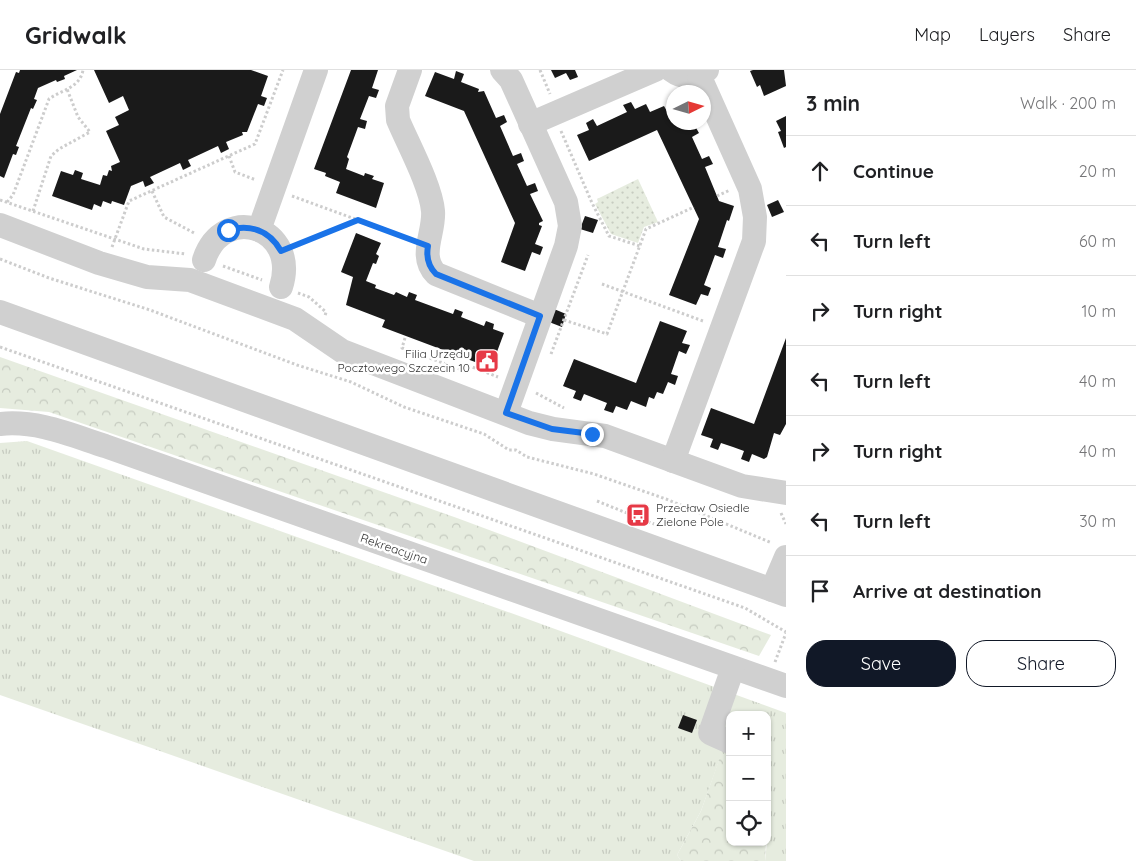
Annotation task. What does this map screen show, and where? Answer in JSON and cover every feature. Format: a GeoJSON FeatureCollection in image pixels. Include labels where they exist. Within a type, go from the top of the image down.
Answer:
{"type":"FeatureCollection","features":[{"type":"Feature","properties":{"kind":"street"},"geometry":{"type":"LineString","coordinates":[[259,230],[316,70]]}},
{"type":"Feature","properties":{"kind":"street"},"geometry":{"type":"LineString","coordinates":[[410,70],[397,106],[398,120],[431,199],[432,225],[427,260],[431,268],[436,274],[540,316]]}},
{"type":"Feature","properties":{"kind":"street"},"geometry":{"type":"LineString","coordinates":[[502,70],[511,80],[566,202],[570,226],[566,246],[506,413]]}},
{"type":"Feature","properties":{"kind":"street"},"geometry":{"type":"LineString","coordinates":[[530,124],[655,70]]}},
{"type":"Feature","properties":{"kind":"street"},"geometry":{"type":"LineString","coordinates":[[671,70],[685,77],[703,73],[750,189],[755,218],[754,241],[673,461]]}},
{"type":"Feature","properties":{"kind":"street"},"geometry":{"type":"LineString","coordinates":[[0,225],[106,265],[147,277],[190,280],[295,319],[342,351],[552,429],[605,436],[742,486],[786,493]]}},
{"type":"Feature","properties":{"kind":"street"},"geometry":{"type":"LineString","coordinates":[[208,251],[228,230],[243,227],[259,230],[272,238],[281,251],[285,262],[280,286]]}},
{"type":"Feature","properties":{"kind":"street"},"geometry":{"type":"LineString","coordinates":[[0,312],[779,592],[783,551]]}},
{"type":"Feature","properties":{"kind":"street","name":"Rekreacyjna"},"geometry":{"type":"LineString","coordinates":[[0,424],[32,425],[51,428],[786,686]]}},
{"type":"Feature","properties":{"kind":"street"},"geometry":{"type":"LineString","coordinates":[[726,740],[710,734],[733,668]]}},
{"type":"Feature","properties":{"kind":"path"},"geometry":{"type":"LineString","coordinates":[[7,202],[13,196],[48,100],[67,90],[78,81],[83,70]]}},
{"type":"Feature","properties":{"kind":"path"},"geometry":{"type":"LineString","coordinates":[[106,265],[129,201],[255,144],[283,70]]}},
{"type":"Feature","properties":{"kind":"path"},"geometry":{"type":"LineString","coordinates":[[33,211],[52,156],[59,149],[90,132],[78,117],[67,90]]}},
{"type":"Feature","properties":{"kind":"path"},"geometry":{"type":"LineString","coordinates":[[559,126],[592,203],[609,236],[640,246]]}},
{"type":"Feature","properties":{"kind":"path"},"geometry":{"type":"LineString","coordinates":[[228,156],[236,172],[274,186],[281,192],[428,246]]}},
{"type":"Feature","properties":{"kind":"path"},"geometry":{"type":"LineString","coordinates":[[152,191],[164,216],[208,251]]}},
{"type":"Feature","properties":{"kind":"path"},"geometry":{"type":"LineString","coordinates":[[564,320],[607,334],[646,229],[694,207]]}},
{"type":"Feature","properties":{"kind":"path"},"geometry":{"type":"LineString","coordinates":[[281,251],[358,220]]}},
{"type":"Feature","properties":{"kind":"path"},"geometry":{"type":"LineString","coordinates":[[0,259],[49,278],[150,310],[296,365],[351,382],[404,407],[484,434],[509,450],[516,450],[527,457],[594,474],[666,499],[783,551]]}},
{"type":"Feature","properties":{"kind":"path"},"geometry":{"type":"LineString","coordinates":[[602,284],[723,328]]}},
{"type":"Feature","properties":{"kind":"path"},"geometry":{"type":"LineString","coordinates":[[0,347],[745,608],[786,632]]}},
{"type":"Feature","properties":{"kind":"path"},"geometry":{"type":"LineString","coordinates":[[536,393],[566,409]]}},
{"type":"Feature","properties":{"kind":"path"},"geometry":{"type":"LineString","coordinates":[[597,501],[657,525]]}},
{"type":"Feature","properties":{"kind":"green space"},"geometry":{"type":"Polygon","coordinates":[[[638,179],[658,222],[644,227],[638,243],[611,234],[595,204],[598,202],[597,199],[638,179]]]}},
{"type":"Feature","properties":{"kind":"green space"},"geometry":{"type":"Polygon","coordinates":[[[0,357],[457,518],[771,635],[759,656],[49,412],[0,408],[0,357]]]}},
{"type":"Feature","properties":{"kind":"green space"},"geometry":{"type":"Polygon","coordinates":[[[27,441],[786,713],[786,861],[765,861],[767,846],[771,846],[771,711],[726,711],[726,758],[720,758],[701,811],[677,855],[681,861],[474,861],[0,695],[0,443],[27,441]]]}},
{"type":"Feature","properties":{"kind":"green space"},"geometry":{"type":"Polygon","coordinates":[[[720,757],[726,758],[726,846],[766,846],[765,861],[681,861],[677,855],[701,811],[720,757]]]}},
{"type":"Feature","properties":{"kind":"building"},"geometry":{"type":"Polygon","coordinates":[[[20,70],[77,70],[64,76],[65,79],[57,82],[56,80],[38,88],[34,99],[37,100],[33,109],[31,108],[16,146],[19,147],[16,155],[13,154],[4,178],[0,176],[0,114],[16,72],[19,73],[20,70]]]}},
{"type":"Feature","properties":{"kind":"building"},"geometry":{"type":"Polygon","coordinates":[[[94,70],[251,70],[268,76],[261,96],[267,98],[264,106],[258,104],[247,132],[242,132],[243,135],[226,142],[229,149],[221,153],[218,146],[188,160],[191,166],[183,170],[180,163],[150,177],[154,183],[145,187],[143,181],[131,186],[124,205],[112,201],[111,204],[103,201],[101,207],[94,204],[92,210],[52,196],[61,171],[73,175],[75,170],[83,173],[81,179],[100,185],[103,175],[107,176],[109,170],[112,171],[111,166],[120,162],[106,131],[119,125],[115,117],[129,110],[123,96],[109,103],[94,70]]]}},
{"type":"Feature","properties":{"kind":"building"},"geometry":{"type":"Polygon","coordinates":[[[351,70],[378,70],[372,88],[379,90],[376,98],[369,96],[360,119],[367,121],[365,129],[358,127],[347,157],[349,159],[346,169],[364,176],[365,173],[374,176],[372,179],[384,183],[376,208],[336,193],[340,182],[325,176],[326,173],[314,169],[351,70]]]}},
{"type":"Feature","properties":{"kind":"building"},"geometry":{"type":"Polygon","coordinates":[[[551,70],[575,70],[578,77],[570,80],[566,73],[555,78],[551,70]]]}},
{"type":"Feature","properties":{"kind":"building"},"geometry":{"type":"Polygon","coordinates":[[[784,70],[786,86],[764,96],[760,85],[757,87],[750,71],[784,70]]]}},
{"type":"Feature","properties":{"kind":"building"},"geometry":{"type":"Polygon","coordinates":[[[456,71],[464,74],[461,82],[479,89],[478,92],[484,91],[496,118],[504,115],[507,122],[500,126],[513,156],[521,153],[524,161],[517,164],[527,186],[535,183],[538,191],[530,194],[543,221],[539,223],[542,226],[535,244],[543,247],[540,255],[532,252],[525,271],[501,262],[515,223],[464,111],[425,96],[435,72],[454,79],[456,71]]]}},
{"type":"Feature","properties":{"kind":"building"},"geometry":{"type":"Polygon","coordinates":[[[631,102],[635,109],[646,104],[650,112],[664,106],[666,110],[666,130],[697,130],[699,133],[692,137],[702,159],[709,156],[713,164],[705,167],[719,201],[734,206],[718,247],[726,249],[723,258],[715,255],[704,285],[711,288],[708,296],[701,294],[696,305],[669,295],[699,219],[657,130],[589,161],[577,135],[589,130],[586,123],[593,119],[597,126],[627,112],[623,105],[631,102]]]}},
{"type":"Feature","properties":{"kind":"building"},"geometry":{"type":"Polygon","coordinates":[[[786,116],[786,147],[784,148],[778,132],[781,131],[776,121],[786,116]]]}},
{"type":"Feature","properties":{"kind":"building"},"geometry":{"type":"Polygon","coordinates":[[[778,200],[784,212],[772,217],[767,205],[778,200]]]}},
{"type":"Feature","properties":{"kind":"building"},"geometry":{"type":"Polygon","coordinates":[[[585,216],[598,220],[593,233],[580,229],[585,216]]]}},
{"type":"Feature","properties":{"kind":"building"},"geometry":{"type":"Polygon","coordinates":[[[356,233],[381,243],[376,254],[379,256],[376,264],[373,263],[366,281],[376,285],[375,288],[394,295],[396,292],[407,297],[409,292],[417,295],[415,300],[453,314],[455,309],[463,312],[461,317],[484,326],[486,321],[494,324],[493,329],[504,333],[491,368],[382,327],[385,320],[346,305],[353,277],[341,272],[356,233]]]}},
{"type":"Feature","properties":{"kind":"building"},"geometry":{"type":"Polygon","coordinates":[[[554,309],[566,314],[562,327],[549,322],[554,309]]]}},
{"type":"Feature","properties":{"kind":"building"},"geometry":{"type":"Polygon","coordinates":[[[660,321],[687,331],[682,343],[690,345],[686,354],[679,351],[671,374],[678,376],[675,385],[668,382],[663,394],[657,392],[654,399],[649,397],[646,407],[631,401],[627,410],[616,406],[613,413],[604,410],[607,403],[584,394],[581,401],[573,398],[576,391],[563,386],[574,359],[636,383],[660,321]]]}},
{"type":"Feature","properties":{"kind":"building"},"geometry":{"type":"Polygon","coordinates":[[[786,338],[786,424],[780,435],[774,433],[767,457],[764,459],[752,454],[749,462],[741,459],[744,451],[721,443],[718,450],[710,447],[713,439],[701,435],[711,408],[754,424],[786,338]]]}},
{"type":"Feature","properties":{"kind":"building"},"geometry":{"type":"Polygon","coordinates":[[[683,715],[697,720],[692,733],[678,728],[683,715]]]}},
{"type":"Feature","properties":{"kind":"place","name":"Filia Urzędu Pocztowego Szczecin 10"},"geometry":{"type":"Point","coordinates":[487,361]}},
{"type":"Feature","properties":{"kind":"place","name":"Przecław Osiedle Zielone Pole"},"geometry":{"type":"Point","coordinates":[638,515]}},
{"type":"Feature","properties":{"kind":"route"},"geometry":{"type":"LineString","coordinates":[[228,230],[238,227],[259,230],[272,238],[281,251],[358,220],[428,246],[427,260],[436,274],[540,316],[506,413],[529,423],[552,429],[592,434]]}}]}
